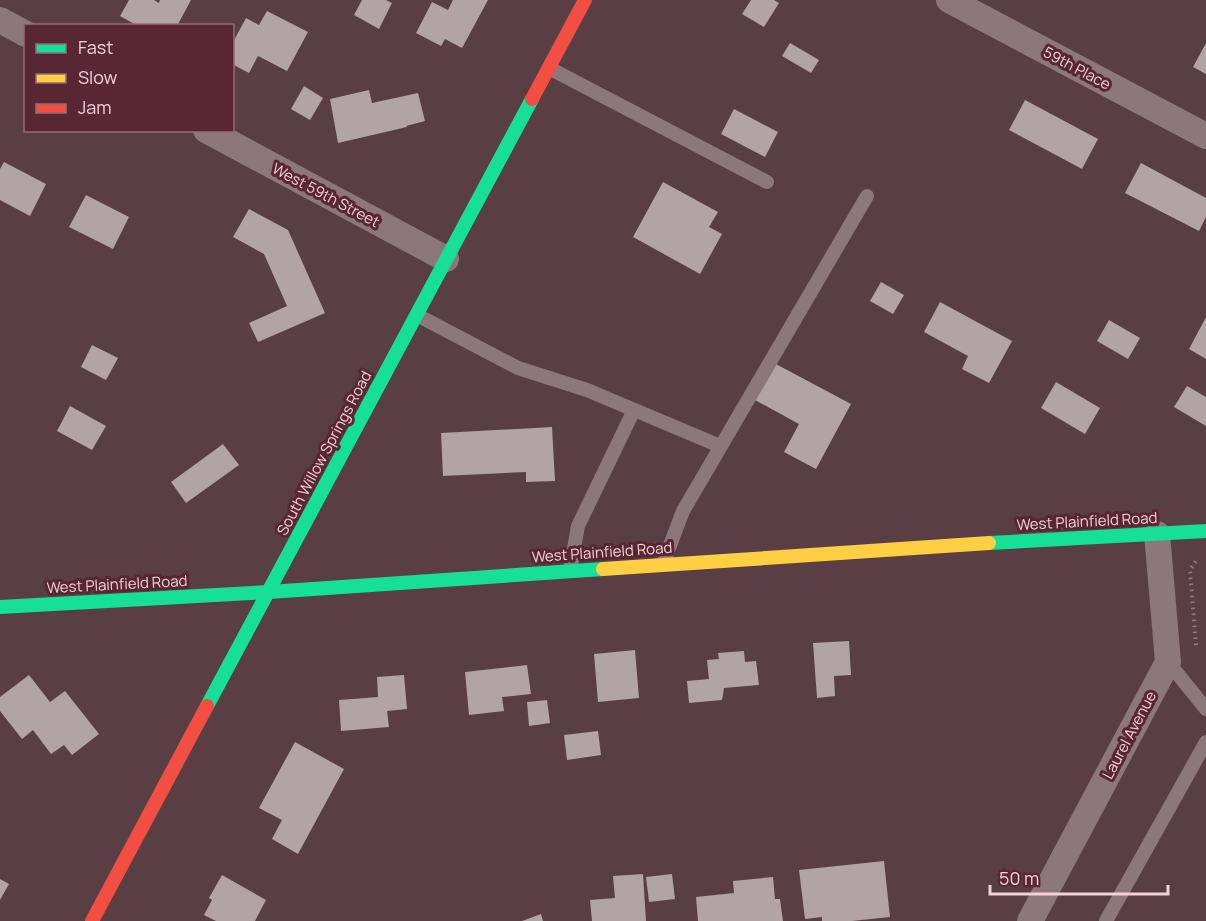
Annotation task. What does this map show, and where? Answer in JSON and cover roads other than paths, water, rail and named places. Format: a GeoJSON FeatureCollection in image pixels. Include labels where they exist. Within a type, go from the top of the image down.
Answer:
{"type":"FeatureCollection","features":[{"type":"Feature","properties":{"kind":"main road","name":"South Willow Springs Road"},"geometry":{"type":"LineString","coordinates":[[92,921],[585,0]]}},
{"type":"Feature","properties":{"kind":"main road","name":"West Plainfield Road"},"geometry":{"type":"LineString","coordinates":[[0,607],[268,592],[570,570],[1206,531]]}},
{"type":"Feature","properties":{"kind":"street","name":"59th Place"},"geometry":{"type":"LineString","coordinates":[[949,0],[1206,136]]}},
{"type":"Feature","properties":{"kind":"street"},"geometry":{"type":"LineString","coordinates":[[0,20],[24,33]]}},
{"type":"Feature","properties":{"kind":"street","name":"West 59th Street"},"geometry":{"type":"LineString","coordinates":[[210,132],[446,260]]}},
{"type":"Feature","properties":{"kind":"street"},"geometry":{"type":"LineString","coordinates":[[1157,534],[1168,662]]}},
{"type":"Feature","properties":{"kind":"street","name":"Laurel Avenue"},"geometry":{"type":"LineString","coordinates":[[1030,921],[1168,662]]}},
{"type":"Feature","properties":{"kind":"lane"},"geometry":{"type":"LineString","coordinates":[[549,68],[767,182]]}},
{"type":"Feature","properties":{"kind":"lane"},"geometry":{"type":"LineString","coordinates":[[663,564],[682,512],[867,196]]}},
{"type":"Feature","properties":{"kind":"lane"},"geometry":{"type":"LineString","coordinates":[[417,315],[518,368],[587,390],[720,446]]}},
{"type":"Feature","properties":{"kind":"lane"},"geometry":{"type":"LineString","coordinates":[[570,570],[578,526],[634,410]]}},
{"type":"Feature","properties":{"kind":"lane"},"geometry":{"type":"LineString","coordinates":[[1168,662],[1206,709]]}},
{"type":"Feature","properties":{"kind":"lane"},"geometry":{"type":"LineString","coordinates":[[1106,921],[1206,742]]}}]}
